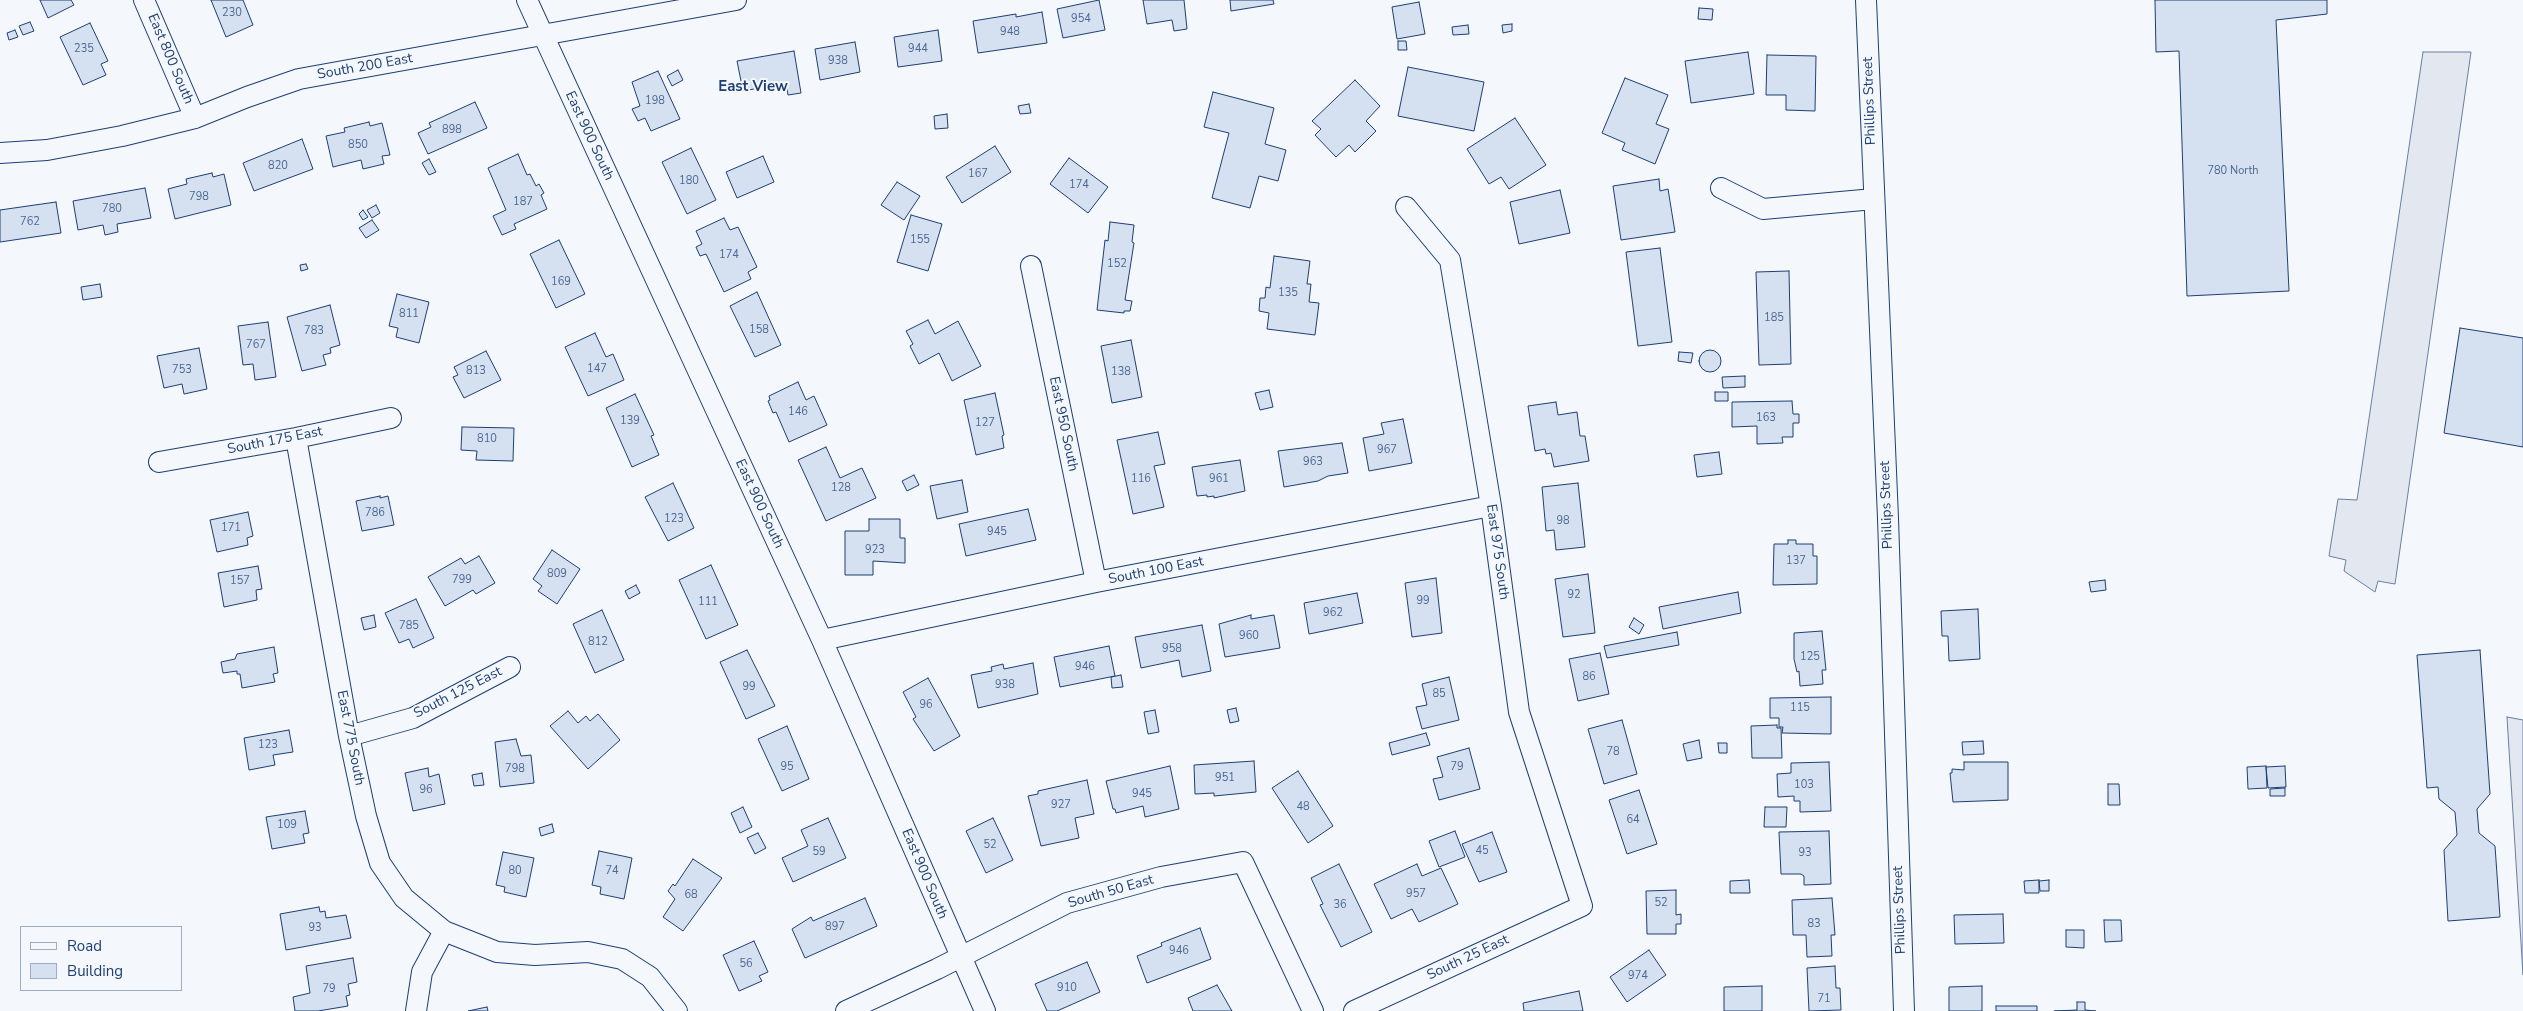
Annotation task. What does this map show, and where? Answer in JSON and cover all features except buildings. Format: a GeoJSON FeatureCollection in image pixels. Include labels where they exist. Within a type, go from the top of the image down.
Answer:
{"type":"FeatureCollection","features":[{"type":"Feature","properties":{"kind":"street","name":"East 800 South"},"geometry":{"type":"LineString","coordinates":[[144,0],[195,118]]}},
{"type":"Feature","properties":{"kind":"street","name":"East 900 South"},"geometry":{"type":"LineString","coordinates":[[527,0],[822,640],[985,1011]]}},
{"type":"Feature","properties":{"kind":"street","name":"South 200 East"},"geometry":{"type":"LineString","coordinates":[[0,153],[56,148],[122,136],[195,118],[299,79],[736,0]]}},
{"type":"Feature","properties":{"kind":"street","name":"Phillips Street"},"geometry":{"type":"LineString","coordinates":[[1866,0],[1888,528],[1904,1011]]}},
{"type":"Feature","properties":{"kind":"street"},"geometry":{"type":"LineString","coordinates":[[1722,188],[1763,209],[1874,199]]}},
{"type":"Feature","properties":{"kind":"street","name":"East 975 South"},"geometry":{"type":"LineString","coordinates":[[1406,207],[1450,260],[1491,506],[1519,712],[1582,906]]}},
{"type":"Feature","properties":{"kind":"street","name":"East 950 South"},"geometry":{"type":"LineString","coordinates":[[1031,266],[1096,582]]}},
{"type":"Feature","properties":{"kind":"street","name":"South 175 East"},"geometry":{"type":"LineString","coordinates":[[159,462],[296,438],[391,418]]}},
{"type":"Feature","properties":{"kind":"street","name":"East 775 South"},"geometry":{"type":"LineString","coordinates":[[296,438],[349,736],[366,816],[380,863],[404,898],[444,931],[497,952],[535,955],[588,952],[622,959],[650,977],[677,1011]]}},
{"type":"Feature","properties":{"kind":"street","name":"South 100 East"},"geometry":{"type":"LineString","coordinates":[[822,640],[1096,582],[1491,506]]}},
{"type":"Feature","properties":{"kind":"street","name":"South 125 East"},"geometry":{"type":"LineString","coordinates":[[349,736],[413,718],[510,667]]}},
{"type":"Feature","properties":{"kind":"street","name":"South 50 East"},"geometry":{"type":"LineString","coordinates":[[846,1011],[960,957],[1067,903],[1161,877],[1243,862],[1313,1011]]}},
{"type":"Feature","properties":{"kind":"street","name":"South 25 East"},"geometry":{"type":"LineString","coordinates":[[1354,1011],[1582,906]]}},
{"type":"Feature","properties":{"kind":"street"},"geometry":{"type":"LineString","coordinates":[[416,1009],[422,972],[444,931]]}},
{"type":"Feature","properties":{"kind":"shaded area"},"geometry":{"type":"Polygon","coordinates":[[[2423,52],[2471,52],[2395,584],[2378,581],[2375,592],[2344,571],[2346,560],[2329,556],[2338,499],[2357,500],[2423,52]]]}},
{"type":"Feature","properties":{"kind":"shaded area"},"geometry":{"type":"Polygon","coordinates":[[[2507,717],[2523,720],[2523,975],[2507,717]]]}},
{"type":"Feature","properties":{"kind":"district","name":"East View"},"geometry":{"type":"Point","coordinates":[753,87]}}]}
